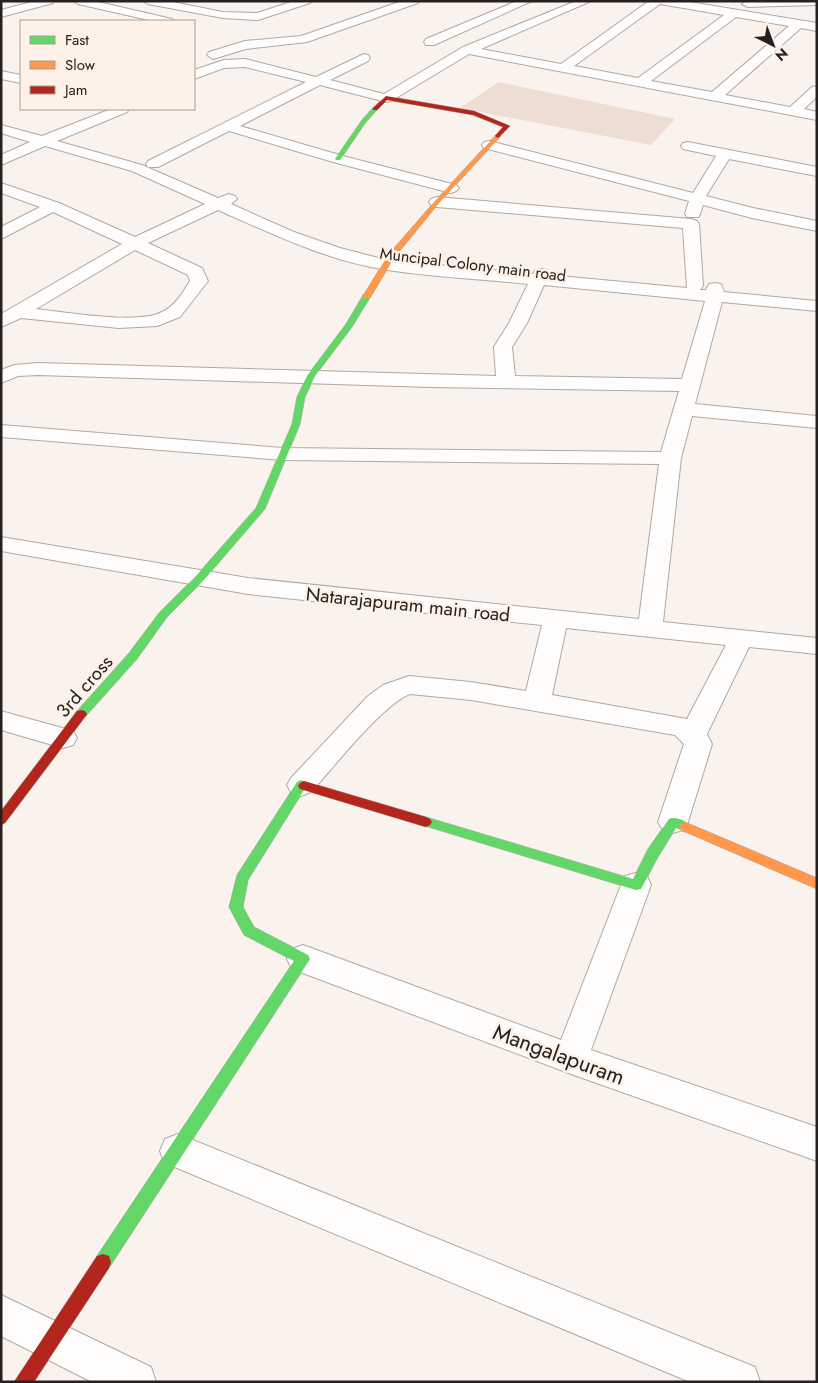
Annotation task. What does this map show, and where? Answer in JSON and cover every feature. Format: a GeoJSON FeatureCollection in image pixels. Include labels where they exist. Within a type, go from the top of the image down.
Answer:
{"type":"FeatureCollection","features":[{"type":"Feature","properties":{"kind":"street"},"geometry":{"type":"LineString","coordinates":[[1,14],[49,1]]}},
{"type":"Feature","properties":{"kind":"street"},"geometry":{"type":"LineString","coordinates":[[78,1],[166,20]]}},
{"type":"Feature","properties":{"kind":"street"},"geometry":{"type":"LineString","coordinates":[[148,1],[223,15],[258,17],[306,1]]}},
{"type":"Feature","properties":{"kind":"street"},"geometry":{"type":"LineString","coordinates":[[171,6],[185,1]]}},
{"type":"Feature","properties":{"kind":"street"},"geometry":{"type":"LineString","coordinates":[[195,64],[220,52],[246,45],[303,39],[414,1]]}},
{"type":"Feature","properties":{"kind":"street"},"geometry":{"type":"LineString","coordinates":[[430,42],[527,1]]}},
{"type":"Feature","properties":{"kind":"street"},"geometry":{"type":"LineString","coordinates":[[338,159],[364,121],[386,98],[467,50],[586,1]]}},
{"type":"Feature","properties":{"kind":"street"},"geometry":{"type":"LineString","coordinates":[[564,68],[657,1]]}},
{"type":"Feature","properties":{"kind":"street"},"geometry":{"type":"LineString","coordinates":[[662,1],[817,27]]}},
{"type":"Feature","properties":{"kind":"street"},"geometry":{"type":"LineString","coordinates":[[690,6],[817,2]]}},
{"type":"Feature","properties":{"kind":"street"},"geometry":{"type":"LineString","coordinates":[[640,82],[734,13]]}},
{"type":"Feature","properties":{"kind":"street"},"geometry":{"type":"LineString","coordinates":[[1,21],[15,24]]}},
{"type":"Feature","properties":{"kind":"street"},"geometry":{"type":"LineString","coordinates":[[716,96],[798,24]]}},
{"type":"Feature","properties":{"kind":"street"},"geometry":{"type":"LineString","coordinates":[[467,50],[817,116]]}},
{"type":"Feature","properties":{"kind":"street"},"geometry":{"type":"LineString","coordinates":[[153,164],[364,58]]}},
{"type":"Feature","properties":{"kind":"street"},"geometry":{"type":"LineString","coordinates":[[195,75],[218,64],[229,62],[245,63],[386,98]]}},
{"type":"Feature","properties":{"kind":"street"},"geometry":{"type":"LineString","coordinates":[[1,75],[20,79]]}},
{"type":"Feature","properties":{"kind":"street"},"geometry":{"type":"LineString","coordinates":[[794,111],[817,90]]}},
{"type":"Feature","properties":{"kind":"street","name":"3rd cross"},"geometry":{"type":"LineString","coordinates":[[1,820],[84,710],[133,656],[163,615],[199,579],[260,509],[296,424],[301,397],[311,376],[348,325],[388,261],[437,202],[508,126],[474,113],[386,98]]}},
{"type":"Feature","properties":{"kind":"street"},"geometry":{"type":"LineString","coordinates":[[1,161],[89,110]]}},
{"type":"Feature","properties":{"kind":"street"},"geometry":{"type":"LineString","coordinates":[[46,136],[119,110]]}},
{"type":"Feature","properties":{"kind":"street"},"geometry":{"type":"LineString","coordinates":[[1,124],[153,164],[288,236],[334,252],[388,261],[539,277],[708,290],[817,306]]}},
{"type":"Feature","properties":{"kind":"street"},"geometry":{"type":"LineString","coordinates":[[227,126],[338,159],[451,188]]}},
{"type":"Feature","properties":{"kind":"street"},"geometry":{"type":"LineString","coordinates":[[1,129],[46,136],[223,201]]}},
{"type":"Feature","properties":{"kind":"street"},"geometry":{"type":"LineString","coordinates":[[489,145],[697,199],[817,226]]}},
{"type":"Feature","properties":{"kind":"street"},"geometry":{"type":"LineString","coordinates":[[688,146],[817,172]]}},
{"type":"Feature","properties":{"kind":"street"},"geometry":{"type":"LineString","coordinates":[[650,628],[670,458],[690,385],[708,290],[691,224],[697,199],[724,154]]}},
{"type":"Feature","properties":{"kind":"street"},"geometry":{"type":"LineString","coordinates":[[1,188],[52,206],[196,272],[199,281],[171,315],[159,321],[138,323],[19,312]]}},
{"type":"Feature","properties":{"kind":"street"},"geometry":{"type":"LineString","coordinates":[[1,322],[133,244],[223,201]]}},
{"type":"Feature","properties":{"kind":"street"},"geometry":{"type":"LineString","coordinates":[[437,202],[691,224]]}},
{"type":"Feature","properties":{"kind":"street"},"geometry":{"type":"LineString","coordinates":[[1,234],[52,206]]}},
{"type":"Feature","properties":{"kind":"street"},"geometry":{"type":"LineString","coordinates":[[506,382],[503,347],[518,323],[539,277]]}},
{"type":"Feature","properties":{"kind":"street","name":"Muncipal Colony main road"},"geometry":{"type":"LineString","coordinates":[[539,277],[817,298]]}},
{"type":"Feature","properties":{"kind":"street"},"geometry":{"type":"LineString","coordinates":[[1,377],[14,371],[38,369],[506,382],[690,385]]}},
{"type":"Feature","properties":{"kind":"street"},"geometry":{"type":"LineString","coordinates":[[684,409],[817,422]]}},
{"type":"Feature","properties":{"kind":"street"},"geometry":{"type":"LineString","coordinates":[[1,431],[283,454],[670,458]]}},
{"type":"Feature","properties":{"kind":"street","name":"Natarajapuram main road"},"geometry":{"type":"LineString","coordinates":[[6,550],[248,586],[817,646]]}},
{"type":"Feature","properties":{"kind":"street"},"geometry":{"type":"LineString","coordinates":[[538,702],[556,619]]}},
{"type":"Feature","properties":{"kind":"street"},"geometry":{"type":"LineString","coordinates":[[693,734],[742,637]]}},
{"type":"Feature","properties":{"kind":"street"},"geometry":{"type":"LineString","coordinates":[[23,1382],[178,1151],[303,959],[249,931],[236,906],[242,879],[301,785],[377,703],[392,691],[409,685],[470,691],[659,721],[683,727],[693,734],[698,744],[673,822],[653,853],[636,885],[570,1059]]}},
{"type":"Feature","properties":{"kind":"street"},"geometry":{"type":"LineString","coordinates":[[1,720],[62,738]]}},
{"type":"Feature","properties":{"kind":"street"},"geometry":{"type":"LineString","coordinates":[[301,785],[636,885]]}},
{"type":"Feature","properties":{"kind":"street"},"geometry":{"type":"LineString","coordinates":[[673,822],[817,884]]}},
{"type":"Feature","properties":{"kind":"street","name":"Mangalapuram"},"geometry":{"type":"LineString","coordinates":[[303,959],[570,1059],[817,1144]]}},
{"type":"Feature","properties":{"kind":"street"},"geometry":{"type":"LineString","coordinates":[[178,1151],[740,1382]]}},
{"type":"Feature","properties":{"kind":"street"},"geometry":{"type":"LineString","coordinates":[[1,1316],[52,1339],[136,1382]]}},
{"type":"Feature","properties":{"kind":"shaded area"},"geometry":{"type":"Polygon","coordinates":[[[499,82],[675,119],[651,145],[460,108],[499,82]]]}},
{"type":"Feature","properties":{"kind":"traffic: fast"},"geometry":{"type":"LineString","coordinates":[[338,159],[364,121],[375,109]]}},
{"type":"Feature","properties":{"kind":"traffic: fast"},"geometry":{"type":"LineString","coordinates":[[81,714],[133,656],[163,615],[199,579],[260,509],[296,424],[301,397],[311,376],[349,325],[367,296]]}},
{"type":"Feature","properties":{"kind":"traffic: fast"},"geometry":{"type":"LineString","coordinates":[[103,1262],[303,959],[249,931],[236,907],[242,879],[301,785],[304,786]]}},
{"type":"Feature","properties":{"kind":"traffic: fast"},"geometry":{"type":"LineString","coordinates":[[426,822],[636,885],[653,853],[673,822],[685,827]]}},
{"type":"Feature","properties":{"kind":"traffic: slow"},"geometry":{"type":"LineString","coordinates":[[367,296],[391,257],[437,202],[498,136]]}},
{"type":"Feature","properties":{"kind":"traffic: slow"},"geometry":{"type":"LineString","coordinates":[[685,827],[817,884]]}},
{"type":"Feature","properties":{"kind":"traffic: jam"},"geometry":{"type":"LineString","coordinates":[[375,109],[386,98],[474,113],[507,126],[498,136]]}},
{"type":"Feature","properties":{"kind":"traffic: jam"},"geometry":{"type":"LineString","coordinates":[[1,820],[81,714]]}},
{"type":"Feature","properties":{"kind":"traffic: jam"},"geometry":{"type":"LineString","coordinates":[[304,786],[426,822]]}},
{"type":"Feature","properties":{"kind":"traffic: jam"},"geometry":{"type":"LineString","coordinates":[[23,1382],[103,1262]]}}]}
